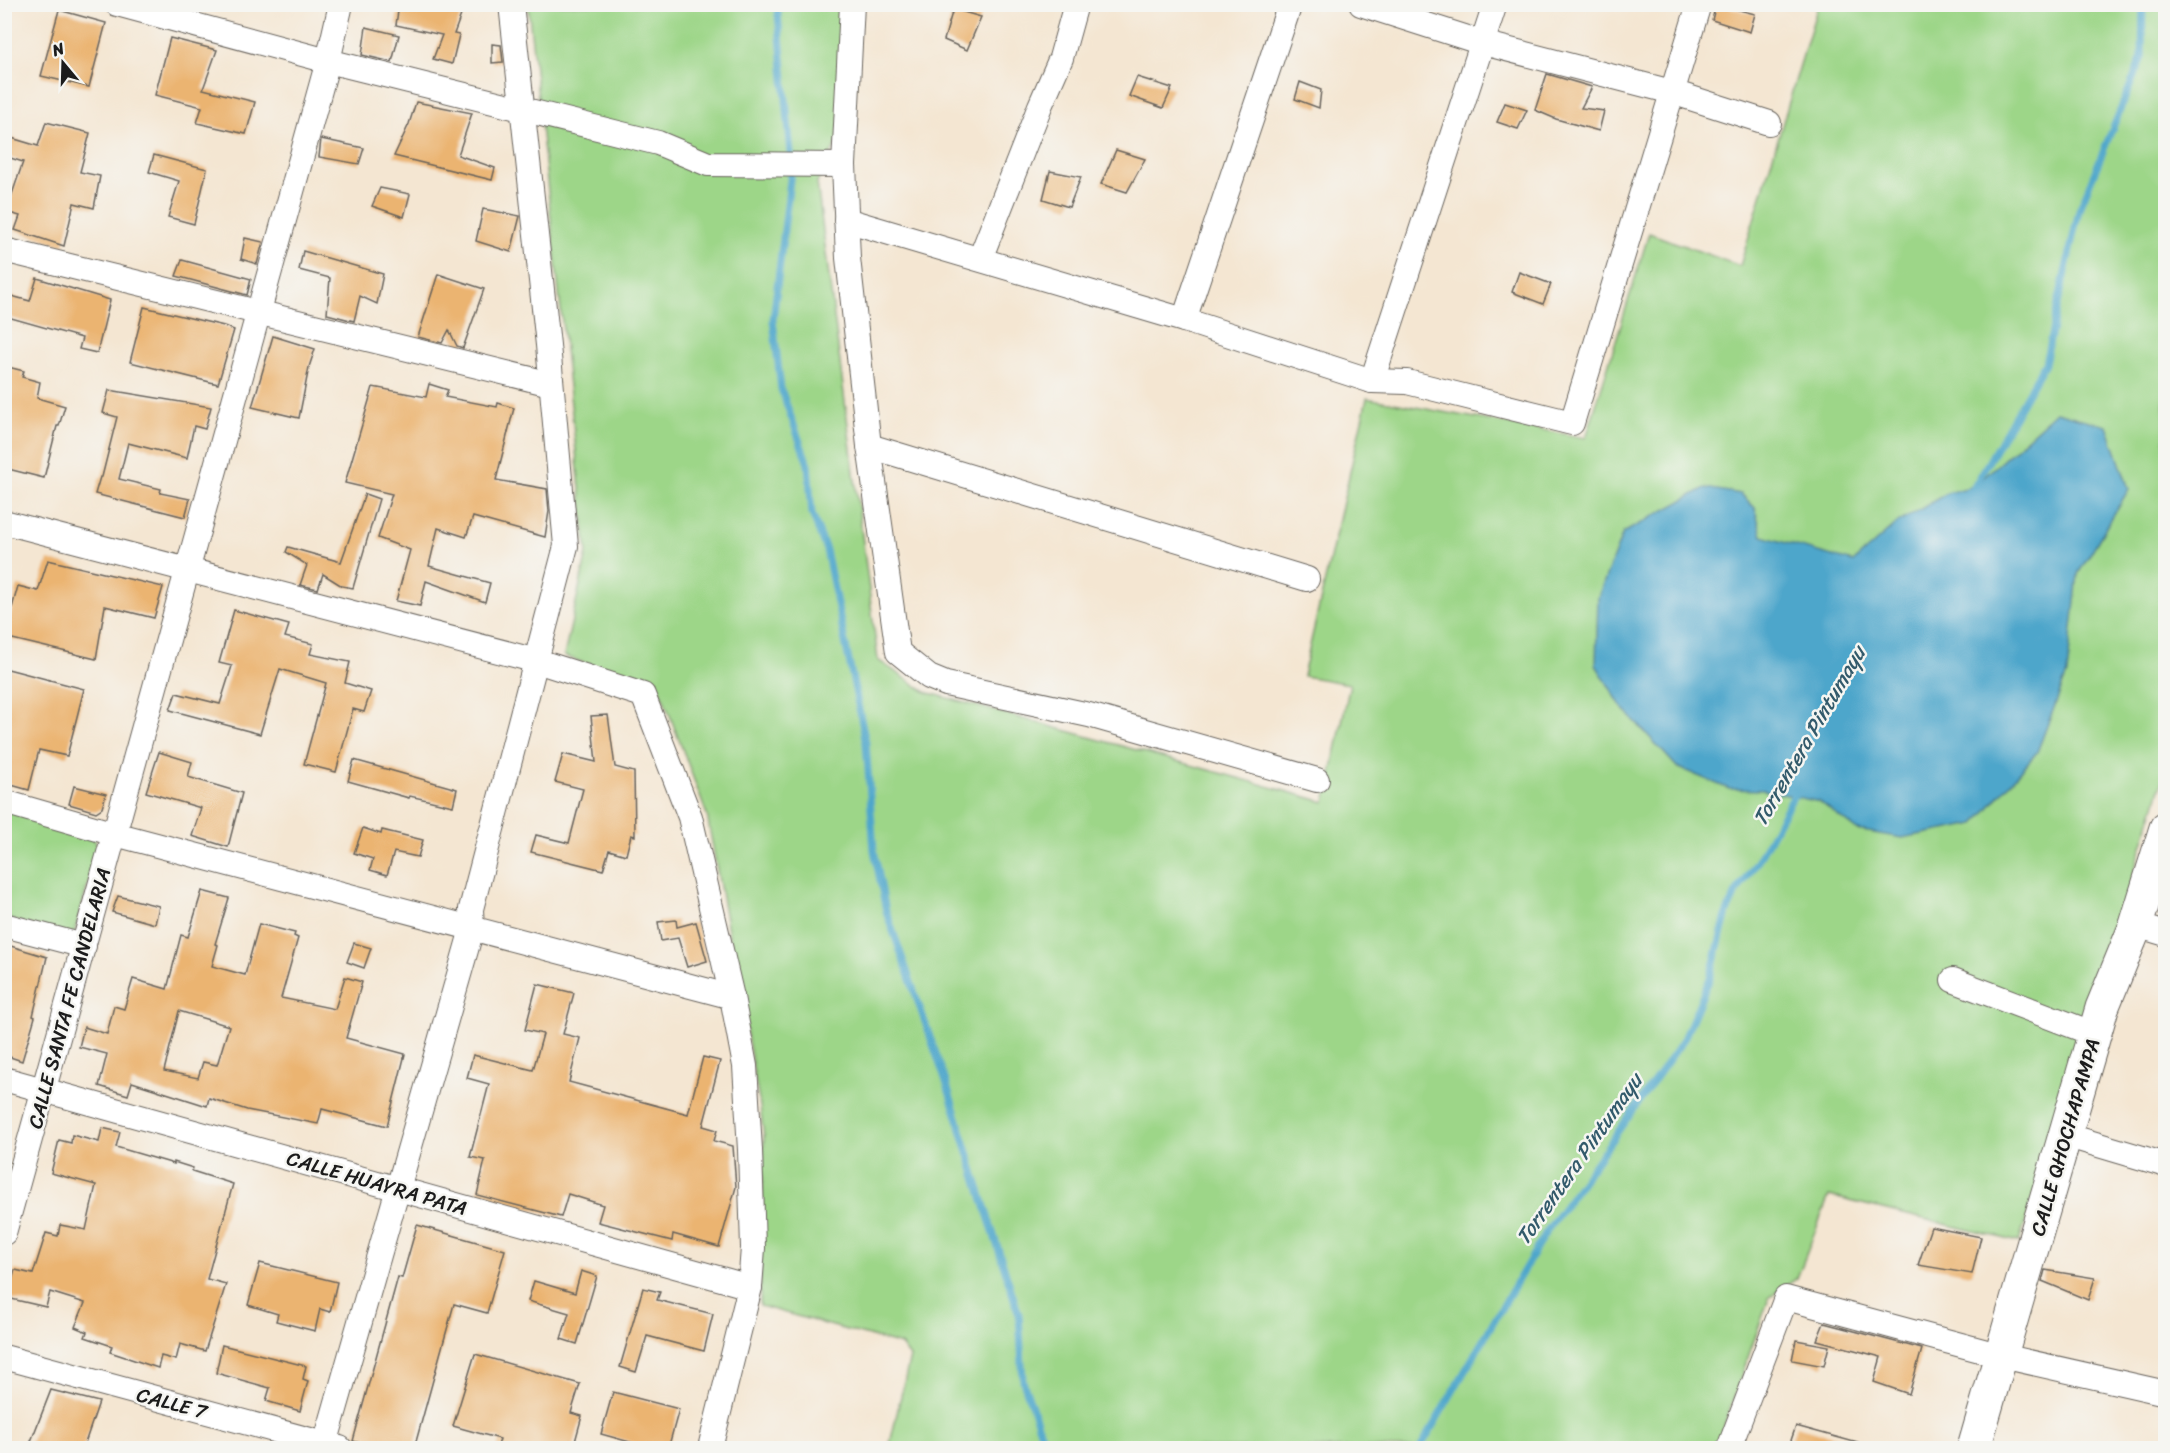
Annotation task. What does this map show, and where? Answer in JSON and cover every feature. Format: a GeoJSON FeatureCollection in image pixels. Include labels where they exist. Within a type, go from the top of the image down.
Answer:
{"type":"FeatureCollection","features":[{"type":"Feature","properties":{"kind":"street"},"geometry":{"type":"LineString","coordinates":[[117,4],[328,61],[658,143],[708,164],[844,165]]}},
{"type":"Feature","properties":{"kind":"street","name":"CALLE SANTA FE CANDELARIA"},"geometry":{"type":"LineString","coordinates":[[4,1233],[328,61],[341,4]]}},
{"type":"Feature","properties":{"kind":"street"},"geometry":{"type":"LineString","coordinates":[[330,1447],[472,929],[471,909],[566,546],[512,4]]}},
{"type":"Feature","properties":{"kind":"street"},"geometry":{"type":"LineString","coordinates":[[852,4],[844,165],[848,258],[869,446],[898,652],[929,677],[946,684],[1089,715],[1317,780]]}},
{"type":"Feature","properties":{"kind":"street"},"geometry":{"type":"LineString","coordinates":[[980,259],[1061,58],[1076,4]]}},
{"type":"Feature","properties":{"kind":"street"},"geometry":{"type":"LineString","coordinates":[[1184,320],[1290,4]]}},
{"type":"Feature","properties":{"kind":"street"},"geometry":{"type":"LineString","coordinates":[[1361,4],[1483,43],[1672,92],[1769,123]]}},
{"type":"Feature","properties":{"kind":"street"},"geometry":{"type":"LineString","coordinates":[[1372,381],[1495,4]]}},
{"type":"Feature","properties":{"kind":"street"},"geometry":{"type":"LineString","coordinates":[[846,220],[1184,320],[1372,381],[1407,382],[1572,423],[1699,4]]}},
{"type":"Feature","properties":{"kind":"street"},"geometry":{"type":"LineString","coordinates":[[4,250],[551,384]]}},
{"type":"Feature","properties":{"kind":"street"},"geometry":{"type":"LineString","coordinates":[[869,446],[1306,579]]}},
{"type":"Feature","properties":{"kind":"street"},"geometry":{"type":"LineString","coordinates":[[4,522],[537,661],[644,695],[690,817],[732,997],[744,1066],[750,1150],[753,1248],[750,1287],[710,1449]]}},
{"type":"Feature","properties":{"kind":"street"},"geometry":{"type":"LineString","coordinates":[[4,802],[115,834],[732,997]]}},
{"type":"Feature","properties":{"kind":"street","name":"CALLE QHOCHAPAMPA"},"geometry":{"type":"LineString","coordinates":[[1974,1449],[2102,1008],[2151,930],[2166,828]]}},
{"type":"Feature","properties":{"kind":"street"},"geometry":{"type":"LineString","coordinates":[[4,925],[84,946]]}},
{"type":"Feature","properties":{"kind":"street"},"geometry":{"type":"LineString","coordinates":[[1953,980],[2094,1034]]}},
{"type":"Feature","properties":{"kind":"street","name":"CALLE HUAYRA PATA"},"geometry":{"type":"LineString","coordinates":[[4,1079],[750,1287]]}},
{"type":"Feature","properties":{"kind":"street"},"geometry":{"type":"LineString","coordinates":[[2065,1135],[2166,1165]]}},
{"type":"Feature","properties":{"kind":"street"},"geometry":{"type":"LineString","coordinates":[[1729,1449],[1786,1298],[2002,1356],[2166,1393]]}},
{"type":"Feature","properties":{"kind":"street","name":"CALLE 7"},"geometry":{"type":"LineString","coordinates":[[4,1357],[330,1447]]}},
{"type":"Feature","properties":{"kind":"green space"},"geometry":{"type":"Polygon","coordinates":[[[528,5],[841,5],[840,135],[817,183],[878,660],[926,692],[1325,802],[1350,684],[1303,676],[1367,398],[1586,438],[1649,233],[1740,266],[1818,5],[2165,5],[2165,773],[2019,1242],[1829,1196],[1797,1278],[1769,1298],[1716,1448],[889,1448],[910,1357],[901,1345],[760,1306],[764,1137],[760,1106],[707,815],[660,689],[564,656],[587,553],[528,5]]]}},
{"type":"Feature","properties":{"kind":"green space"},"geometry":{"type":"Polygon","coordinates":[[[5,808],[93,835],[98,849],[73,937],[5,918],[5,808]]]}},
{"type":"Feature","properties":{"kind":"water"},"geometry":{"type":"Polygon","coordinates":[[[2056,412],[2107,426],[2129,489],[2078,574],[2067,674],[2037,752],[1975,824],[1902,838],[1857,830],[1820,802],[1763,790],[1729,789],[1677,767],[1621,706],[1596,665],[1598,597],[1623,533],[1705,488],[1741,494],[1755,508],[1762,536],[1853,562],[1896,524],[1947,493],[1974,486],[2056,412]]]}},
{"type":"Feature","properties":{"kind":"building"},"geometry":{"type":"Polygon","coordinates":[[[399,4],[465,4],[454,34],[459,35],[452,64],[433,59],[442,35],[396,25],[399,4]]]}},
{"type":"Feature","properties":{"kind":"building"},"geometry":{"type":"Polygon","coordinates":[[[1716,4],[1755,14],[1750,32],[1712,20],[1716,4]]]}},
{"type":"Feature","properties":{"kind":"building"},"geometry":{"type":"Polygon","coordinates":[[[953,9],[981,17],[967,50],[944,40],[953,9]]]}},
{"type":"Feature","properties":{"kind":"building"},"geometry":{"type":"Polygon","coordinates":[[[59,10],[106,23],[89,87],[41,76],[59,10]]]}},
{"type":"Feature","properties":{"kind":"building"},"geometry":{"type":"Polygon","coordinates":[[[366,27],[399,35],[392,62],[362,55],[366,27]]]}},
{"type":"Feature","properties":{"kind":"building"},"geometry":{"type":"Polygon","coordinates":[[[170,38],[217,50],[203,89],[255,102],[246,134],[197,123],[202,107],[155,95],[170,38]]]}},
{"type":"Feature","properties":{"kind":"building"},"geometry":{"type":"Polygon","coordinates":[[[492,44],[501,45],[503,62],[492,63],[492,44]]]}},
{"type":"Feature","properties":{"kind":"building"},"geometry":{"type":"Polygon","coordinates":[[[1547,74],[1592,87],[1581,108],[1604,111],[1599,131],[1556,119],[1535,110],[1547,74]]]}},
{"type":"Feature","properties":{"kind":"building"},"geometry":{"type":"Polygon","coordinates":[[[1137,77],[1172,88],[1163,108],[1129,96],[1137,77]]]}},
{"type":"Feature","properties":{"kind":"building"},"geometry":{"type":"Polygon","coordinates":[[[1300,82],[1321,90],[1319,108],[1295,99],[1300,82]]]}},
{"type":"Feature","properties":{"kind":"building"},"geometry":{"type":"Polygon","coordinates":[[[416,102],[472,113],[458,155],[495,168],[492,180],[394,156],[409,124],[416,102]]]}},
{"type":"Feature","properties":{"kind":"building"},"geometry":{"type":"Polygon","coordinates":[[[1505,103],[1527,110],[1518,129],[1497,122],[1505,103]]]}},
{"type":"Feature","properties":{"kind":"building"},"geometry":{"type":"Polygon","coordinates":[[[46,122],[90,133],[80,172],[100,176],[94,208],[74,203],[64,246],[15,230],[20,216],[6,212],[23,162],[4,156],[4,147],[8,137],[38,146],[46,122]]]}},
{"type":"Feature","properties":{"kind":"building"},"geometry":{"type":"Polygon","coordinates":[[[321,139],[364,148],[359,164],[319,157],[321,139]]]}},
{"type":"Feature","properties":{"kind":"building"},"geometry":{"type":"Polygon","coordinates":[[[1116,150],[1145,159],[1127,192],[1101,184],[1116,150]]]}},
{"type":"Feature","properties":{"kind":"building"},"geometry":{"type":"Polygon","coordinates":[[[154,155],[207,169],[194,224],[168,217],[179,181],[149,172],[154,155]]]}},
{"type":"Feature","properties":{"kind":"building"},"geometry":{"type":"Polygon","coordinates":[[[1050,171],[1081,177],[1069,207],[1043,199],[1050,171]]]}},
{"type":"Feature","properties":{"kind":"building"},"geometry":{"type":"Polygon","coordinates":[[[380,188],[410,194],[404,217],[372,206],[380,188]]]}},
{"type":"Feature","properties":{"kind":"building"},"geometry":{"type":"Polygon","coordinates":[[[483,209],[520,216],[511,252],[476,241],[483,209]]]}},
{"type":"Feature","properties":{"kind":"building"},"geometry":{"type":"Polygon","coordinates":[[[245,238],[263,242],[257,264],[241,259],[245,238]]]}},
{"type":"Feature","properties":{"kind":"building"},"geometry":{"type":"Polygon","coordinates":[[[303,251],[383,274],[377,304],[360,296],[354,321],[327,314],[330,278],[299,270],[303,251]]]}},
{"type":"Feature","properties":{"kind":"building"},"geometry":{"type":"Polygon","coordinates":[[[182,260],[251,279],[247,295],[176,276],[182,260]]]}},
{"type":"Feature","properties":{"kind":"building"},"geometry":{"type":"Polygon","coordinates":[[[1519,272],[1551,284],[1543,304],[1512,292],[1519,272]]]}},
{"type":"Feature","properties":{"kind":"building"},"geometry":{"type":"Polygon","coordinates":[[[438,274],[484,289],[463,348],[457,346],[449,330],[442,343],[418,337],[438,274]]]}},
{"type":"Feature","properties":{"kind":"building"},"geometry":{"type":"Polygon","coordinates":[[[37,278],[110,300],[97,353],[79,349],[82,338],[4,316],[4,294],[30,301],[37,278]]]}},
{"type":"Feature","properties":{"kind":"building"},"geometry":{"type":"Polygon","coordinates":[[[144,307],[234,330],[218,384],[130,362],[144,307]]]}},
{"type":"Feature","properties":{"kind":"building"},"geometry":{"type":"Polygon","coordinates":[[[273,336],[315,349],[299,418],[252,407],[273,336]]]}},
{"type":"Feature","properties":{"kind":"building"},"geometry":{"type":"Polygon","coordinates":[[[4,366],[24,371],[22,377],[40,382],[37,398],[65,406],[59,426],[57,426],[44,478],[4,468],[4,366]]]}},
{"type":"Feature","properties":{"kind":"building"},"geometry":{"type":"Polygon","coordinates":[[[429,384],[448,390],[445,397],[497,407],[498,403],[514,408],[496,480],[547,489],[549,511],[545,537],[473,517],[466,537],[438,528],[429,566],[490,583],[485,602],[426,581],[420,606],[396,601],[410,550],[378,538],[392,494],[345,483],[373,387],[426,397],[429,384]]]}},
{"type":"Feature","properties":{"kind":"building"},"geometry":{"type":"Polygon","coordinates":[[[109,390],[211,407],[205,429],[194,426],[187,458],[128,443],[119,479],[161,489],[160,493],[190,499],[185,517],[95,494],[100,477],[102,477],[117,417],[103,413],[109,390]]]}},
{"type":"Feature","properties":{"kind":"building"},"geometry":{"type":"Polygon","coordinates":[[[365,494],[379,499],[353,588],[342,586],[323,574],[318,589],[300,585],[307,565],[286,552],[288,547],[341,562],[365,494]]]}},
{"type":"Feature","properties":{"kind":"building"},"geometry":{"type":"Polygon","coordinates":[[[48,560],[163,587],[154,618],[105,606],[96,659],[4,637],[18,586],[38,591],[48,560]]]}},
{"type":"Feature","properties":{"kind":"building"},"geometry":{"type":"Polygon","coordinates":[[[234,610],[289,625],[285,637],[313,644],[310,654],[350,662],[345,683],[371,691],[364,712],[353,709],[336,772],[304,764],[326,683],[280,669],[260,734],[170,710],[176,693],[220,704],[232,666],[219,663],[234,610]]]}},
{"type":"Feature","properties":{"kind":"building"},"geometry":{"type":"Polygon","coordinates":[[[4,668],[84,689],[67,756],[39,750],[29,790],[4,783],[4,668]]]}},
{"type":"Feature","properties":{"kind":"building"},"geometry":{"type":"Polygon","coordinates":[[[608,715],[615,767],[634,772],[635,836],[631,835],[626,855],[609,850],[603,870],[531,852],[536,835],[569,843],[583,789],[555,782],[563,754],[596,762],[591,716],[608,715]]]}},
{"type":"Feature","properties":{"kind":"building"},"geometry":{"type":"Polygon","coordinates":[[[159,752],[192,762],[188,777],[242,793],[228,847],[192,836],[201,808],[146,792],[159,752]]]}},
{"type":"Feature","properties":{"kind":"building"},"geometry":{"type":"Polygon","coordinates":[[[354,760],[457,789],[453,806],[410,796],[409,798],[348,781],[354,760]]]}},
{"type":"Feature","properties":{"kind":"building"},"geometry":{"type":"Polygon","coordinates":[[[74,786],[106,794],[102,808],[96,812],[69,804],[74,786]]]}},
{"type":"Feature","properties":{"kind":"building"},"geometry":{"type":"Polygon","coordinates":[[[363,828],[381,834],[382,830],[423,840],[418,857],[394,852],[387,875],[370,870],[373,859],[354,853],[363,828]]]}},
{"type":"Feature","properties":{"kind":"building"},"geometry":{"type":"Polygon","coordinates":[[[202,891],[229,898],[215,944],[218,945],[212,966],[245,975],[259,924],[295,933],[294,936],[298,938],[281,998],[335,1009],[345,977],[362,982],[346,1038],[405,1054],[387,1126],[322,1109],[318,1124],[247,1110],[209,1098],[207,1106],[132,1082],[128,1095],[99,1086],[107,1054],[79,1047],[84,1027],[107,1034],[114,1006],[124,1009],[133,979],[167,989],[181,935],[188,937],[202,891]],[[179,1011],[164,1071],[198,1078],[203,1062],[217,1065],[229,1026],[179,1011]]]}},
{"type":"Feature","properties":{"kind":"building"},"geometry":{"type":"Polygon","coordinates":[[[118,896],[159,906],[155,924],[112,912],[118,896]]]}},
{"type":"Feature","properties":{"kind":"building"},"geometry":{"type":"Polygon","coordinates":[[[676,920],[677,927],[696,922],[707,961],[687,967],[678,938],[661,941],[658,922],[676,920]]]}},
{"type":"Feature","properties":{"kind":"building"},"geometry":{"type":"Polygon","coordinates":[[[354,943],[371,948],[364,968],[347,962],[354,943]]]}},
{"type":"Feature","properties":{"kind":"building"},"geometry":{"type":"Polygon","coordinates":[[[4,944],[47,957],[33,1016],[35,1017],[22,1061],[4,1055],[4,944]]]}},
{"type":"Feature","properties":{"kind":"building"},"geometry":{"type":"Polygon","coordinates":[[[537,984],[574,993],[563,1034],[580,1038],[569,1082],[688,1114],[703,1057],[720,1061],[703,1126],[717,1130],[714,1141],[733,1146],[736,1187],[719,1247],[673,1234],[672,1241],[598,1222],[603,1205],[568,1194],[561,1217],[477,1195],[485,1160],[470,1157],[489,1084],[467,1078],[473,1055],[533,1070],[543,1034],[525,1030],[537,984]]]}},
{"type":"Feature","properties":{"kind":"building"},"geometry":{"type":"Polygon","coordinates":[[[102,1128],[120,1132],[116,1147],[193,1168],[192,1171],[233,1184],[207,1279],[226,1284],[205,1351],[180,1344],[176,1360],[161,1356],[158,1368],[110,1352],[112,1346],[85,1337],[87,1332],[75,1327],[85,1303],[50,1292],[46,1307],[7,1298],[15,1270],[33,1274],[46,1233],[58,1236],[60,1225],[86,1230],[96,1185],[51,1173],[59,1140],[71,1143],[72,1135],[99,1142],[102,1128]]]}},
{"type":"Feature","properties":{"kind":"building"},"geometry":{"type":"Polygon","coordinates":[[[417,1225],[505,1250],[487,1313],[454,1304],[414,1449],[381,1449],[353,1441],[398,1277],[402,1278],[417,1225]]]}},
{"type":"Feature","properties":{"kind":"building"},"geometry":{"type":"Polygon","coordinates":[[[1931,1227],[1981,1237],[1972,1274],[1918,1265],[1931,1227]]]}},
{"type":"Feature","properties":{"kind":"building"},"geometry":{"type":"Polygon","coordinates":[[[260,1263],[337,1282],[330,1312],[320,1309],[315,1331],[276,1321],[278,1314],[248,1305],[260,1263]]]}},
{"type":"Feature","properties":{"kind":"building"},"geometry":{"type":"Polygon","coordinates":[[[2045,1270],[2095,1278],[2088,1300],[2042,1281],[2045,1270]]]}},
{"type":"Feature","properties":{"kind":"building"},"geometry":{"type":"Polygon","coordinates":[[[581,1271],[597,1276],[577,1344],[561,1339],[569,1313],[528,1301],[534,1281],[575,1293],[581,1271]]]}},
{"type":"Feature","properties":{"kind":"building"},"geometry":{"type":"Polygon","coordinates":[[[643,1288],[660,1292],[657,1300],[713,1314],[704,1351],[647,1336],[636,1372],[620,1367],[643,1288]]]}},
{"type":"Feature","properties":{"kind":"building"},"geometry":{"type":"Polygon","coordinates":[[[1824,1323],[1922,1349],[1909,1394],[1874,1382],[1881,1357],[1817,1340],[1824,1323]]]}},
{"type":"Feature","properties":{"kind":"building"},"geometry":{"type":"Polygon","coordinates":[[[1796,1340],[1829,1346],[1824,1366],[1792,1360],[1796,1340]]]}},
{"type":"Feature","properties":{"kind":"building"},"geometry":{"type":"Polygon","coordinates":[[[222,1345],[306,1366],[303,1379],[308,1381],[300,1411],[266,1401],[270,1388],[216,1373],[222,1345]]]}},
{"type":"Feature","properties":{"kind":"building"},"geometry":{"type":"Polygon","coordinates":[[[475,1354],[580,1384],[571,1413],[582,1416],[573,1449],[497,1449],[500,1439],[453,1426],[475,1354]]]}},
{"type":"Feature","properties":{"kind":"building"},"geometry":{"type":"Polygon","coordinates":[[[51,1390],[99,1402],[83,1449],[28,1449],[51,1390]]]}},
{"type":"Feature","properties":{"kind":"building"},"geometry":{"type":"Polygon","coordinates":[[[613,1392],[679,1409],[668,1449],[655,1449],[601,1434],[613,1392]]]}},
{"type":"Feature","properties":{"kind":"building"},"geometry":{"type":"Polygon","coordinates":[[[1796,1426],[1858,1443],[1858,1449],[1788,1449],[1796,1426]]]}},
{"type":"Feature","properties":{"kind":"waterway"},"geometry":{"type":"LineString","coordinates":[[777,4],[792,164],[773,320],[781,389],[808,464],[812,514],[826,550],[866,743],[874,850],[886,911],[946,1082],[1019,1315],[1023,1381],[1046,1448]]}},
{"type":"Feature","properties":{"kind":"waterway","name":"Torrentera Pintumayu"},"geometry":{"type":"LineString","coordinates":[[1970,494],[2045,363],[2079,210],[2142,57],[2143,4]]}},
{"type":"Feature","properties":{"kind":"waterway","name":"Torrentera Pintumayu"},"geometry":{"type":"LineString","coordinates":[[1420,1448],[1546,1232],[1684,1039],[1710,978],[1727,912],[1798,788]]}}]}
